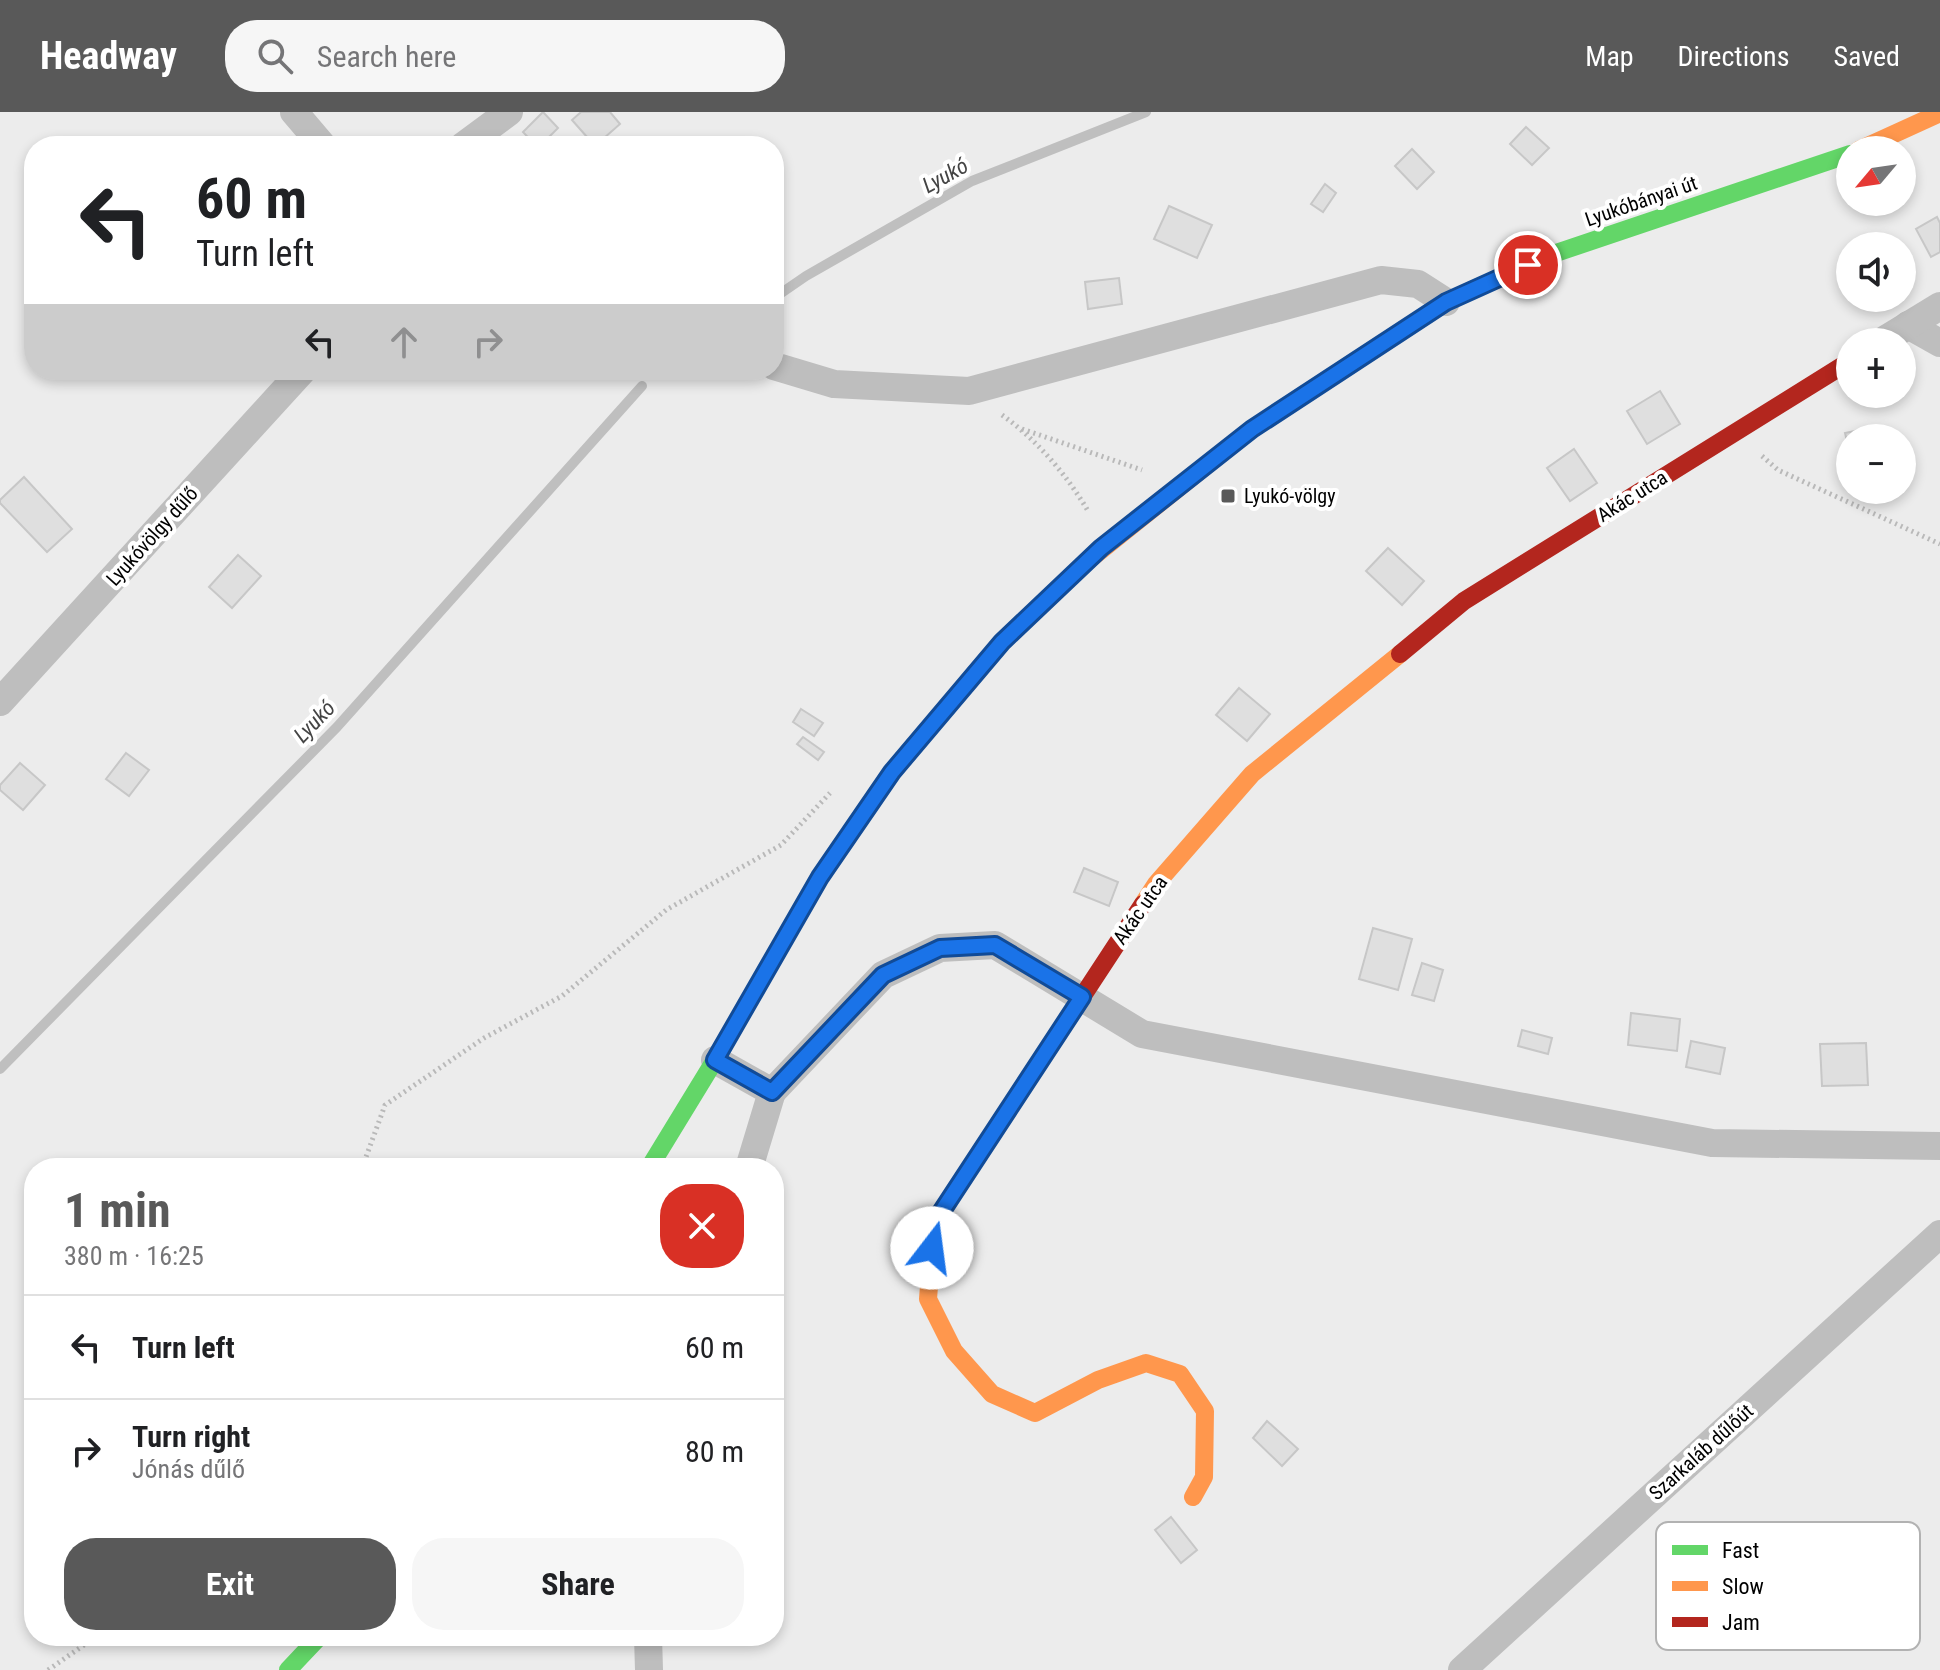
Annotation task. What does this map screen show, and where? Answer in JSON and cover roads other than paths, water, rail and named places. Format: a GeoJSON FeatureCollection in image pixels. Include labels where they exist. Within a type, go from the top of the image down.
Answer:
{"type":"FeatureCollection","features":[{"type":"Feature","properties":{"kind":"street"},"geometry":{"type":"LineString","coordinates":[[294,112],[314,136]]}},
{"type":"Feature","properties":{"kind":"street"},"geometry":{"type":"LineString","coordinates":[[477,136],[509,112]]}},
{"type":"Feature","properties":{"kind":"street"},"geometry":{"type":"LineString","coordinates":[[1890,136],[1940,113]]}},
{"type":"Feature","properties":{"kind":"street","name":"Lyukóbányai út"},"geometry":{"type":"LineString","coordinates":[[655,1158],[820,877],[892,772],[1002,642],[1101,548],[1252,429],[1446,302],[1556,253],[1836,159]]}},
{"type":"Feature","properties":{"kind":"street"},"geometry":{"type":"LineString","coordinates":[[784,369],[834,384],[969,391],[1381,280],[1418,284],[1446,302]]}},
{"type":"Feature","properties":{"kind":"street"},"geometry":{"type":"LineString","coordinates":[[1903,328],[1940,306]]}},
{"type":"Feature","properties":{"kind":"street"},"geometry":{"type":"LineString","coordinates":[[1908,325],[1940,343]]}},
{"type":"Feature","properties":{"kind":"street","name":"Akác utca"},"geometry":{"type":"LineString","coordinates":[[1193,1497],[1204,1477],[1205,1411],[1180,1374],[1146,1363],[1098,1380],[1035,1413],[992,1394],[954,1351],[928,1299],[934,1223],[1156,884],[1252,774],[1464,601],[1836,370]]}},
{"type":"Feature","properties":{"kind":"street","name":"Lyukóvölgy dűlő"},"geometry":{"type":"LineString","coordinates":[[0,702],[294,380]]}},
{"type":"Feature","properties":{"kind":"street"},"geometry":{"type":"LineString","coordinates":[[752,1158],[772,1092],[883,975],[940,948],[995,945],[1142,1034],[1712,1143],[1940,1146]]}},
{"type":"Feature","properties":{"kind":"street"},"geometry":{"type":"LineString","coordinates":[[715,1060],[772,1092]]}},
{"type":"Feature","properties":{"kind":"street","name":"Szarkaláb dűlőút"},"geometry":{"type":"LineString","coordinates":[[1462,1670],[1940,1234]]}},
{"type":"Feature","properties":{"kind":"street"},"geometry":{"type":"LineString","coordinates":[[288,1670],[311,1646]]}},
{"type":"Feature","properties":{"kind":"street"},"geometry":{"type":"LineString","coordinates":[[648,1646],[649,1670]]}},
{"type":"Feature","properties":{"kind":"waterway","name":"Lyukó"},"geometry":{"type":"LineString","coordinates":[[784,291],[972,181],[1146,112]]}},
{"type":"Feature","properties":{"kind":"waterway","name":"Lyukó"},"geometry":{"type":"LineString","coordinates":[[0,1069],[337,727],[642,386]]}},
{"type":"Feature","properties":{"kind":"place","name":"Lyukó-völgy"},"geometry":{"type":"Point","coordinates":[1228,496]}}]}
